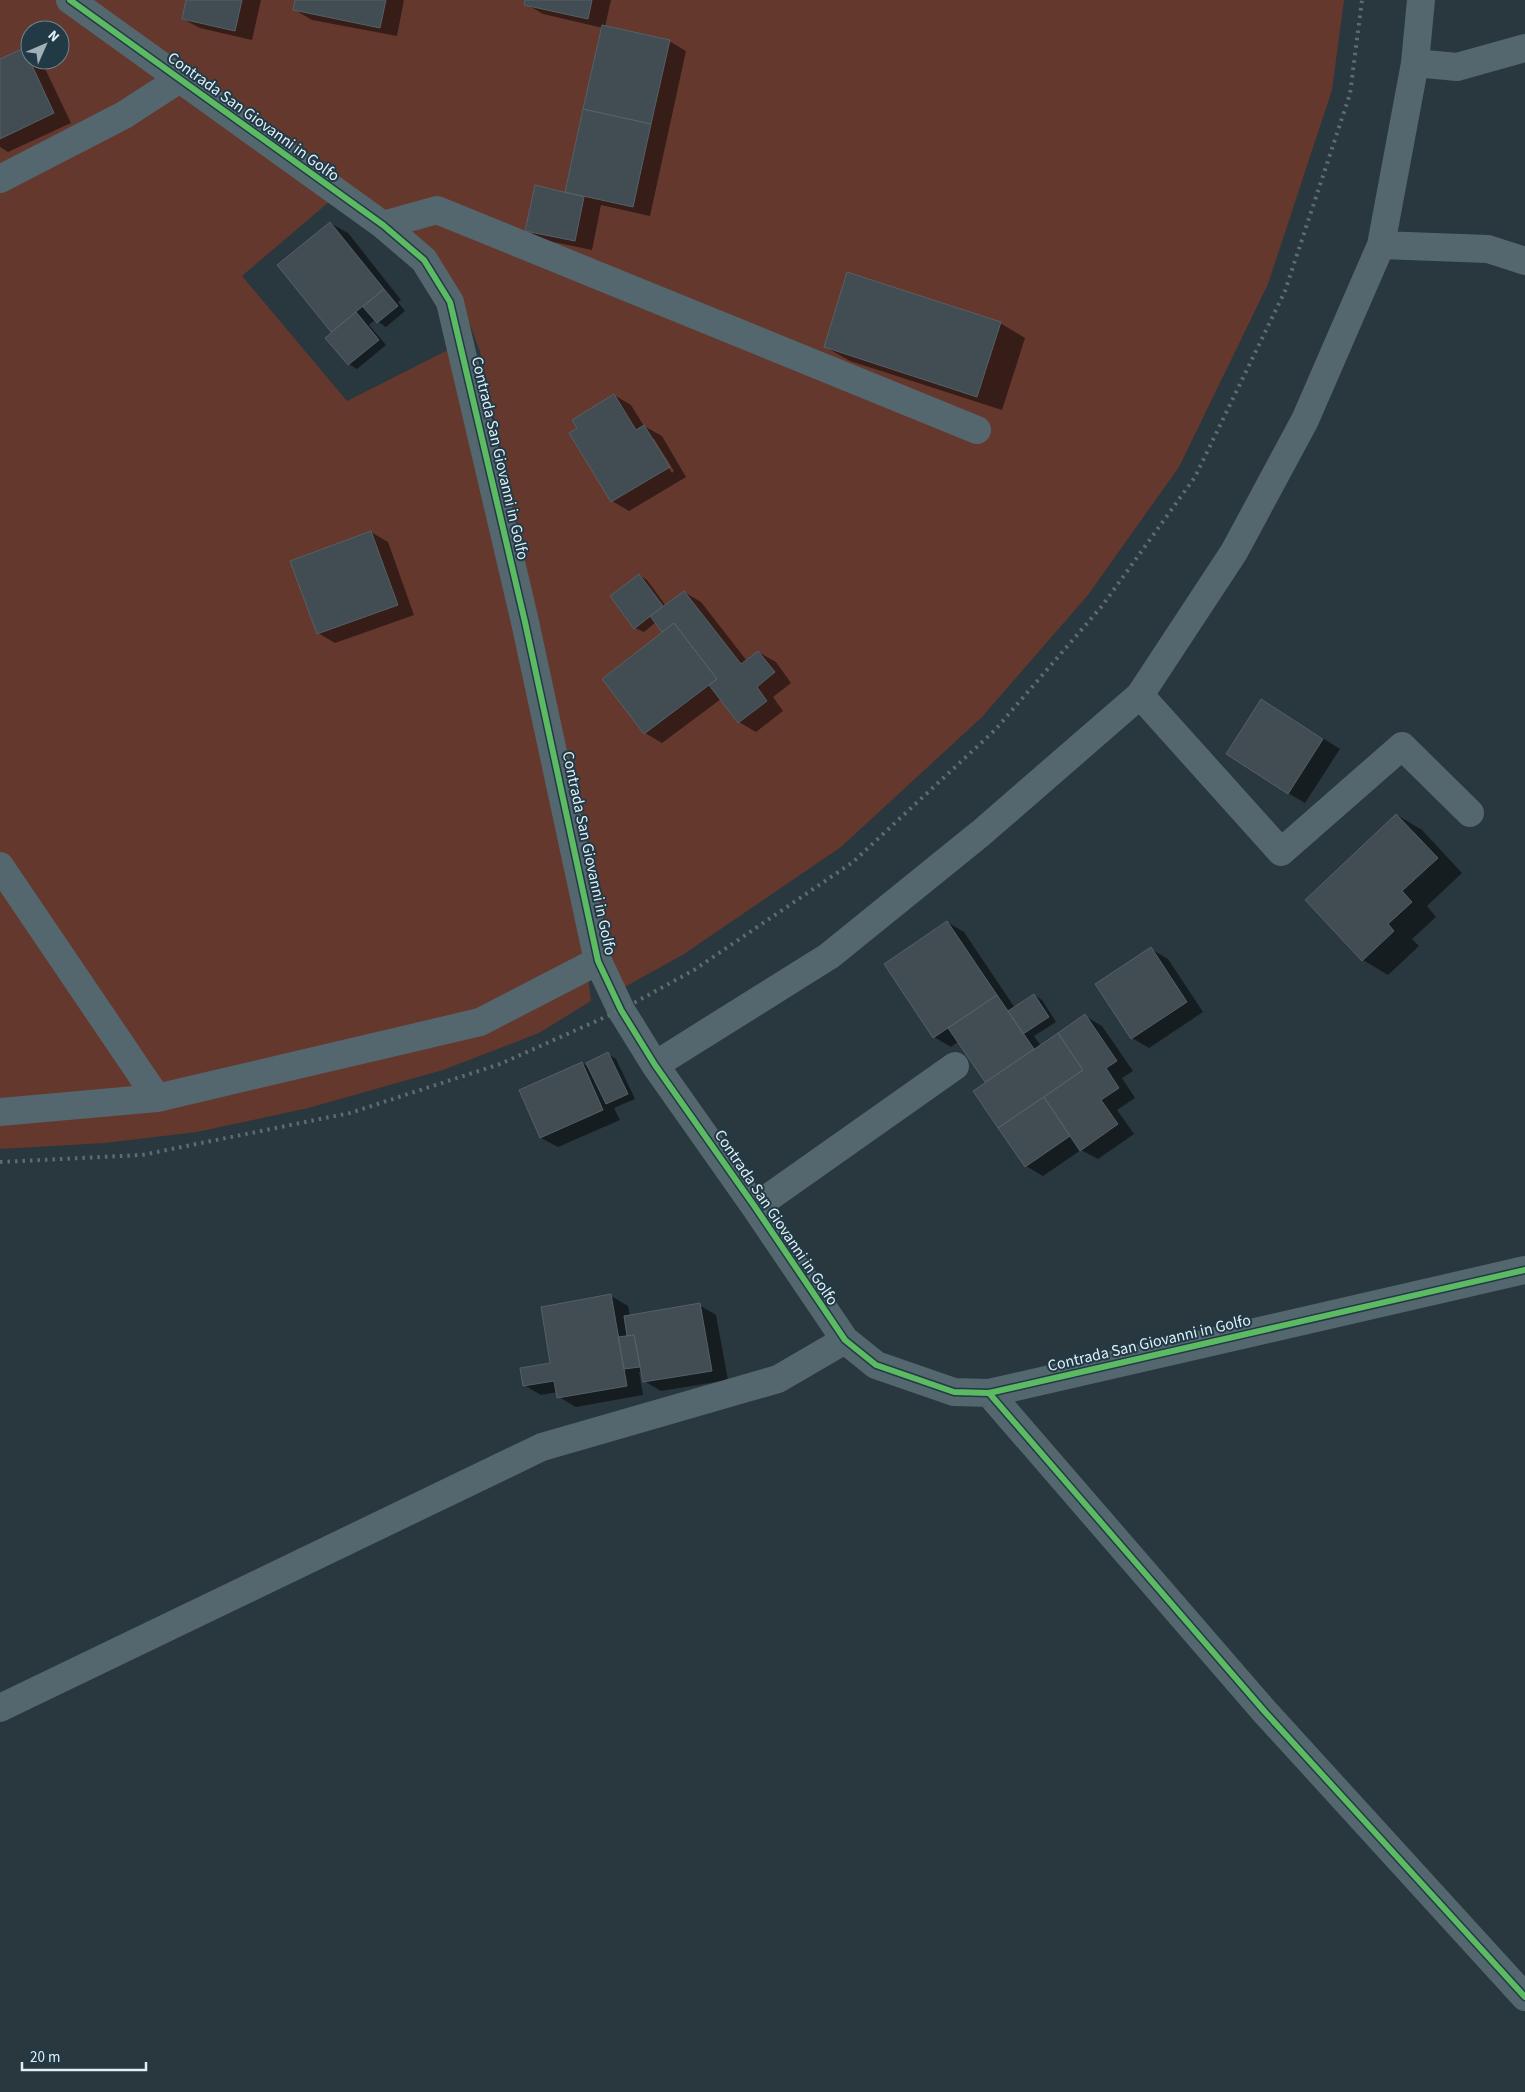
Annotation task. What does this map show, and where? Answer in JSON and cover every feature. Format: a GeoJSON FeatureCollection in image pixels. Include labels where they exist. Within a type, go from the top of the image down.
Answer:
{"type":"FeatureCollection","features":[{"type":"Feature","properties":{"kind":"street","name":"Contrada San Giovanni in Golfo"},"geometry":{"type":"LineString","coordinates":[[70,0],[178,80],[383,225],[424,260],[450,302],[525,622],[598,961],[621,1010],[655,1065],[755,1207],[845,1340],[876,1365],[954,1392],[989,1393],[1525,1270]]}},
{"type":"Feature","properties":{"kind":"street"},"geometry":{"type":"LineString","coordinates":[[655,1065],[829,956],[981,833],[1140,695],[1234,552],[1305,420],[1381,246],[1415,63],[1421,0]]}},
{"type":"Feature","properties":{"kind":"street"},"geometry":{"type":"LineString","coordinates":[[1415,63],[1457,67],[1525,48]]}},
{"type":"Feature","properties":{"kind":"street"},"geometry":{"type":"LineString","coordinates":[[0,179],[124,115],[178,80]]}},
{"type":"Feature","properties":{"kind":"street"},"geometry":{"type":"LineString","coordinates":[[383,225],[437,210],[977,430]]}},
{"type":"Feature","properties":{"kind":"street"},"geometry":{"type":"LineString","coordinates":[[1381,246],[1488,249],[1525,261]]}},
{"type":"Feature","properties":{"kind":"street"},"geometry":{"type":"LineString","coordinates":[[1140,695],[1282,852],[1402,746],[1470,813]]}},
{"type":"Feature","properties":{"kind":"street"},"geometry":{"type":"LineString","coordinates":[[0,866],[157,1098]]}},
{"type":"Feature","properties":{"kind":"street"},"geometry":{"type":"LineString","coordinates":[[0,1112],[157,1098],[480,1022],[598,961]]}},
{"type":"Feature","properties":{"kind":"street"},"geometry":{"type":"LineString","coordinates":[[755,1207],[955,1066]]}},
{"type":"Feature","properties":{"kind":"street"},"geometry":{"type":"LineString","coordinates":[[0,1708],[542,1447],[778,1379],[845,1340]]}},
{"type":"Feature","properties":{"kind":"street"},"geometry":{"type":"LineString","coordinates":[[989,1393],[1265,1712],[1525,1997]]}},
{"type":"Feature","properties":{"kind":"shaded area"},"geometry":{"type":"Polygon","coordinates":[[[0,0],[55,0],[183,98],[329,202],[242,276],[347,401],[450,349],[585,951],[591,1001],[539,1033],[443,1070],[308,1108],[197,1132],[105,1143],[0,1149],[0,0]]]}},
{"type":"Feature","properties":{"kind":"shaded area"},"geometry":{"type":"Polygon","coordinates":[[[87,0],[1344,0],[1332,90],[1268,284],[1179,467],[1088,595],[982,717],[841,847],[684,954],[621,989],[603,926],[480,351],[455,286],[87,0]]]}},
{"type":"Feature","properties":{"kind":"building"},"geometry":{"type":"Polygon","coordinates":[[[186,0],[242,0],[235,31],[182,19],[186,0]]]}},
{"type":"Feature","properties":{"kind":"building"},"geometry":{"type":"Polygon","coordinates":[[[295,0],[386,0],[380,28],[293,10],[295,0]]]}},
{"type":"Feature","properties":{"kind":"building"},"geometry":{"type":"Polygon","coordinates":[[[525,0],[592,0],[588,19],[524,5],[525,0]]]}},
{"type":"Feature","properties":{"kind":"building"},"geometry":{"type":"Polygon","coordinates":[[[602,25],[670,40],[651,124],[583,109],[602,25]]]}},
{"type":"Feature","properties":{"kind":"building"},"geometry":{"type":"Polygon","coordinates":[[[20,50],[20,70],[34,70],[54,113],[0,139],[0,59],[20,50]]]}},
{"type":"Feature","properties":{"kind":"building"},"geometry":{"type":"Polygon","coordinates":[[[583,109],[651,124],[633,207],[565,192],[583,109]]]}},
{"type":"Feature","properties":{"kind":"building"},"geometry":{"type":"Polygon","coordinates":[[[535,185],[584,197],[575,241],[525,231],[535,185]]]}},
{"type":"Feature","properties":{"kind":"building"},"geometry":{"type":"Polygon","coordinates":[[[330,222],[384,289],[331,332],[277,265],[330,222]]]}},
{"type":"Feature","properties":{"kind":"building"},"geometry":{"type":"Polygon","coordinates":[[[847,272],[1001,322],[977,397],[824,347],[847,272]]]}},
{"type":"Feature","properties":{"kind":"building"},"geometry":{"type":"Polygon","coordinates":[[[384,289],[398,306],[377,323],[363,307],[384,289]]]}},
{"type":"Feature","properties":{"kind":"building"},"geometry":{"type":"Polygon","coordinates":[[[356,312],[379,340],[348,365],[325,338],[356,312]]]}},
{"type":"Feature","properties":{"kind":"building"},"geometry":{"type":"Polygon","coordinates":[[[614,394],[636,430],[644,425],[670,467],[611,502],[569,433],[577,428],[572,420],[614,394]]]}},
{"type":"Feature","properties":{"kind":"building"},"geometry":{"type":"Polygon","coordinates":[[[371,531],[398,605],[317,634],[290,561],[371,531]]]}},
{"type":"Feature","properties":{"kind":"building"},"geometry":{"type":"Polygon","coordinates":[[[639,574],[663,606],[634,629],[610,596],[639,574]]]}},
{"type":"Feature","properties":{"kind":"building"},"geometry":{"type":"Polygon","coordinates":[[[684,591],[741,664],[758,651],[775,672],[757,687],[767,701],[738,723],[709,685],[717,679],[674,623],[662,632],[650,616],[684,591]]]}},
{"type":"Feature","properties":{"kind":"building"},"geometry":{"type":"Polygon","coordinates":[[[674,623],[717,679],[644,734],[602,679],[674,623]]]}},
{"type":"Feature","properties":{"kind":"building"},"geometry":{"type":"Polygon","coordinates":[[[1261,699],[1323,739],[1288,794],[1226,754],[1261,699]]]}},
{"type":"Feature","properties":{"kind":"building"},"geometry":{"type":"Polygon","coordinates":[[[1396,814],[1438,858],[1402,891],[1412,902],[1388,924],[1394,931],[1362,961],[1305,900],[1396,814]]]}},
{"type":"Feature","properties":{"kind":"building"},"geometry":{"type":"Polygon","coordinates":[[[947,921],[997,995],[933,1038],[884,964],[947,921]]]}},
{"type":"Feature","properties":{"kind":"building"},"geometry":{"type":"Polygon","coordinates":[[[1151,947],[1187,1002],[1131,1039],[1095,984],[1151,947]]]}},
{"type":"Feature","properties":{"kind":"building"},"geometry":{"type":"Polygon","coordinates":[[[1034,994],[1049,1017],[1023,1034],[1008,1011],[1034,994]]]}},
{"type":"Feature","properties":{"kind":"building"},"geometry":{"type":"Polygon","coordinates":[[[997,995],[1034,1049],[985,1082],[948,1028],[997,995]]]}},
{"type":"Feature","properties":{"kind":"building"},"geometry":{"type":"Polygon","coordinates":[[[1085,1014],[1117,1061],[1106,1068],[1119,1088],[1101,1100],[1118,1124],[1080,1151],[1044,1097],[1083,1070],[1058,1033],[1085,1014]]]}},
{"type":"Feature","properties":{"kind":"building"},"geometry":{"type":"Polygon","coordinates":[[[1058,1033],[1083,1070],[998,1128],[973,1091],[1058,1033]]]}},
{"type":"Feature","properties":{"kind":"building"},"geometry":{"type":"Polygon","coordinates":[[[608,1052],[628,1094],[606,1104],[586,1063],[608,1052]]]}},
{"type":"Feature","properties":{"kind":"building"},"geometry":{"type":"Polygon","coordinates":[[[582,1062],[603,1110],[540,1138],[519,1090],[582,1062]]]}},
{"type":"Feature","properties":{"kind":"building"},"geometry":{"type":"Polygon","coordinates":[[[1044,1097],[1070,1136],[1025,1167],[998,1128],[1044,1097]]]}},
{"type":"Feature","properties":{"kind":"building"},"geometry":{"type":"Polygon","coordinates":[[[611,1294],[627,1386],[557,1398],[554,1381],[523,1386],[520,1368],[550,1363],[541,1307],[611,1294]]]}},
{"type":"Feature","properties":{"kind":"building"},"geometry":{"type":"Polygon","coordinates":[[[700,1303],[712,1371],[643,1382],[634,1335],[627,1336],[624,1316],[700,1303]]]}},
{"type":"Feature","properties":{"kind":"building"},"geometry":{"type":"Polygon","coordinates":[[[634,1335],[640,1367],[624,1369],[618,1337],[634,1335]]]}},
{"type":"Feature","properties":{"kind":"railway"},"geometry":{"type":"LineString","coordinates":[[0,1162],[142,1155],[350,1113],[500,1064],[621,1010],[694,970],[853,862],[995,730],[1102,606],[1195,477],[1285,291],[1350,94],[1362,0]]}},
{"type":"Feature","properties":{"kind":"cycle path"},"geometry":{"type":"LineString","coordinates":[[70,0],[383,225],[424,260],[450,302],[525,622],[598,961],[621,1010],[655,1065],[755,1207],[845,1340],[876,1365],[954,1392],[989,1393],[1525,1270]]}},
{"type":"Feature","properties":{"kind":"cycle path"},"geometry":{"type":"LineString","coordinates":[[989,1393],[1265,1712],[1525,1997]]}}]}
